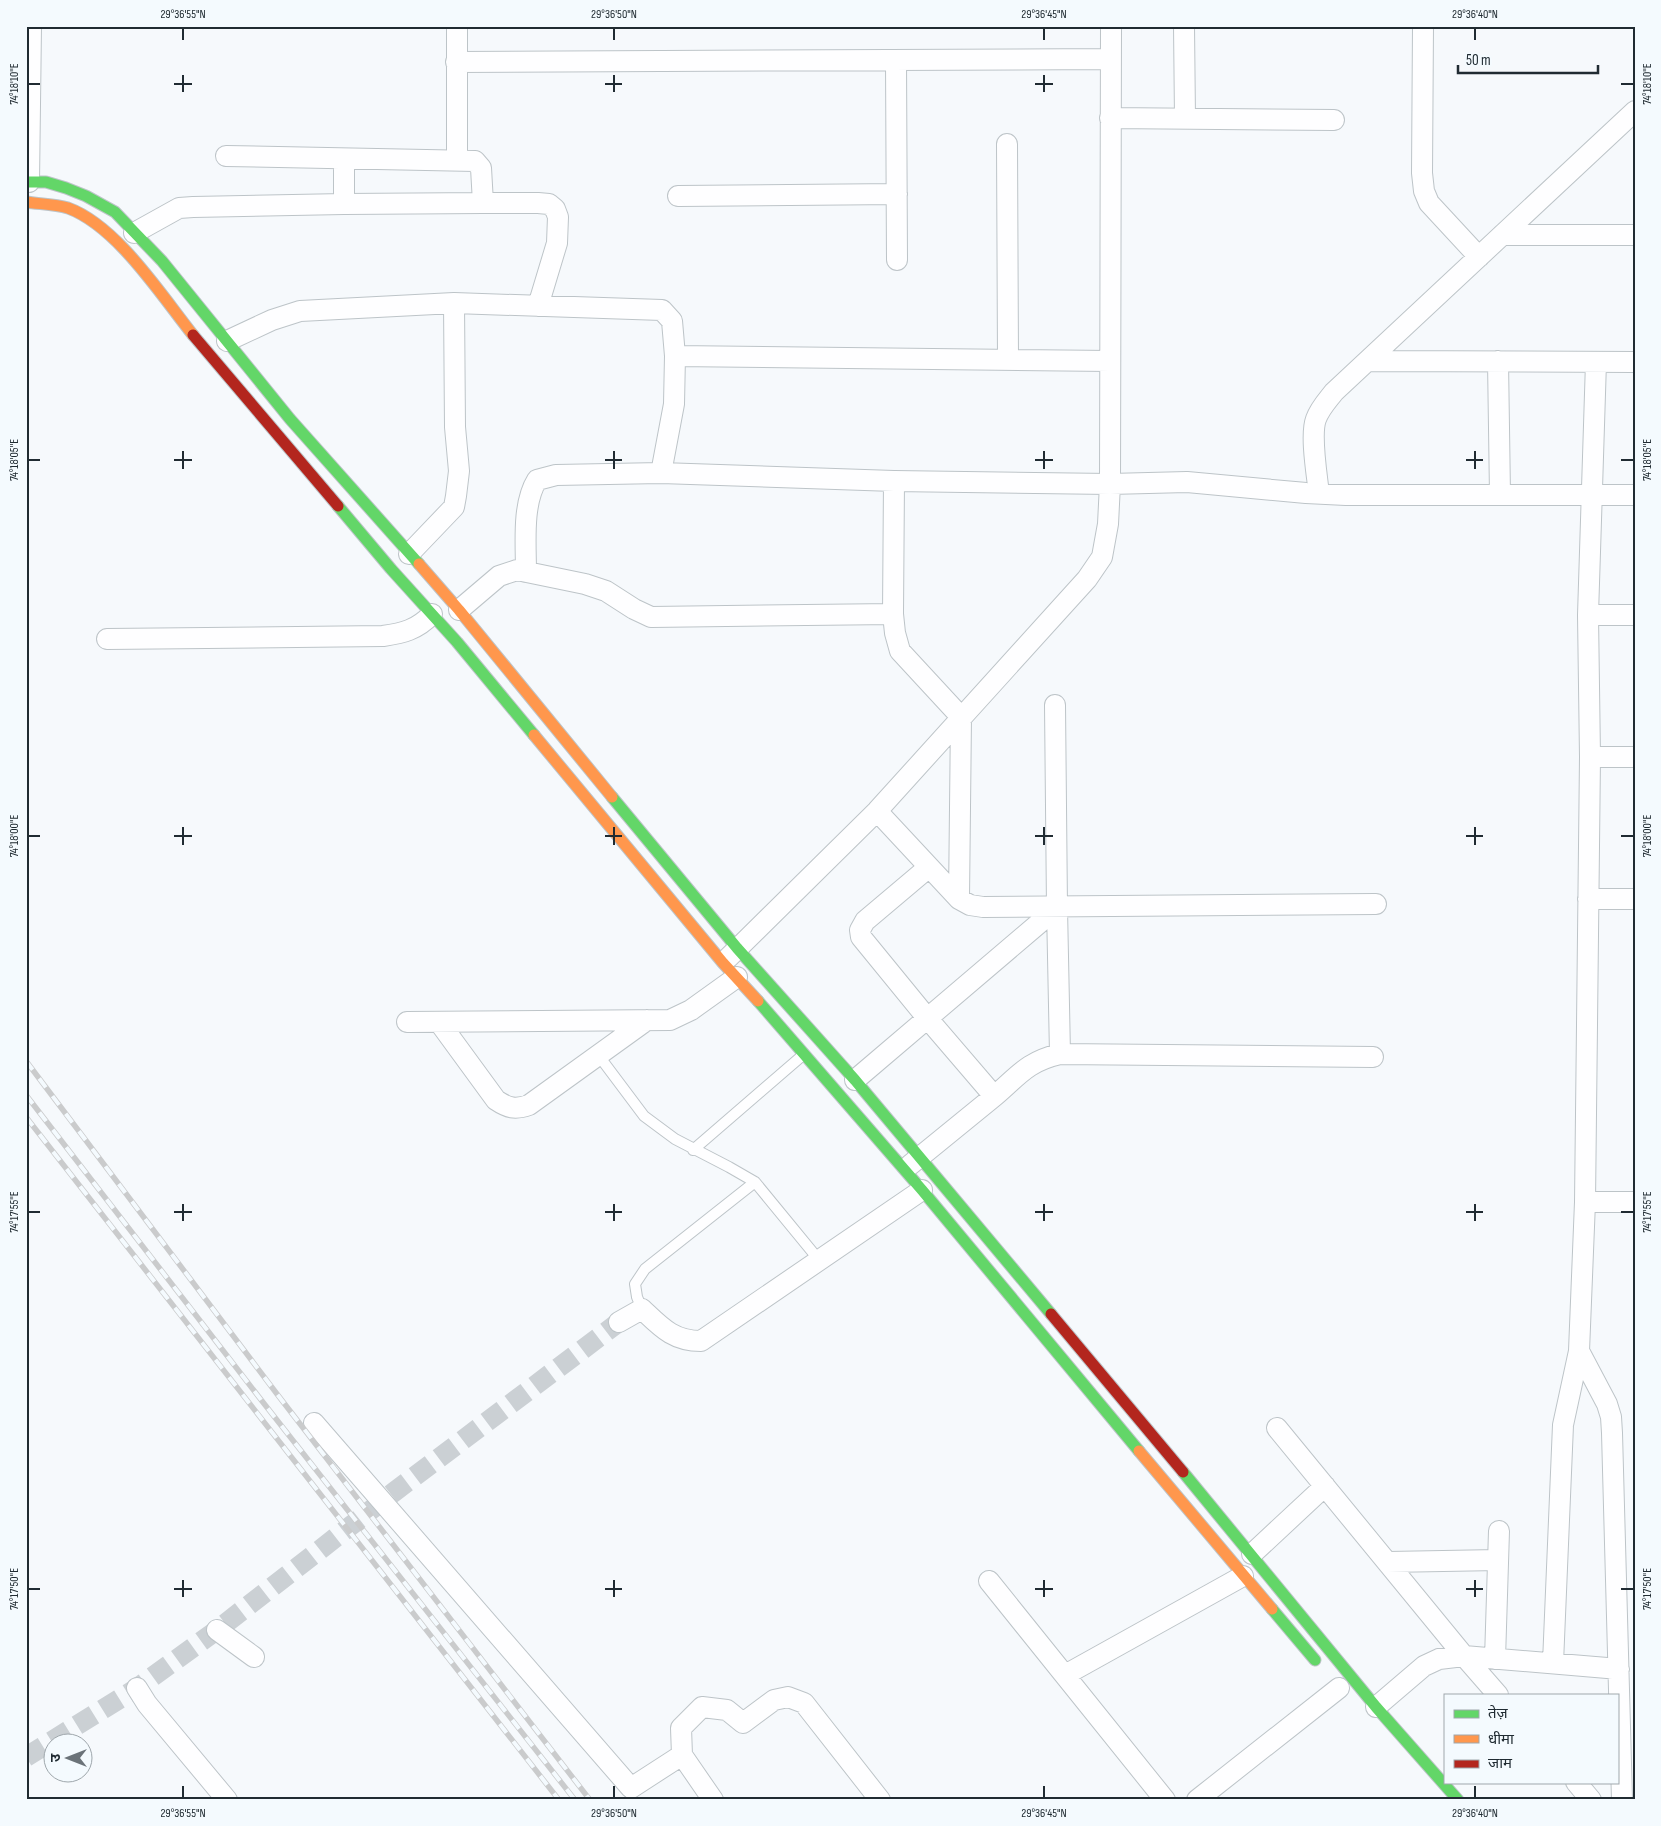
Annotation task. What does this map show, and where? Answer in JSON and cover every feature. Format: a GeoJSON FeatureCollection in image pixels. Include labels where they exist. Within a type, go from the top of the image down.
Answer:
{"type":"FeatureCollection","features":[{"type":"Feature","properties":{"kind":"street"},"geometry":{"type":"LineString","coordinates":[[31,26],[28,182],[46,182],[86,196],[115,212],[162,261],[290,419],[459,610],[737,948],[855,1080],[1252,1554],[1376,1707],[1458,1800]]}},
{"type":"Feature","properties":{"kind":"street"},"geometry":{"type":"LineString","coordinates":[[457,26],[457,160]]}},
{"type":"Feature","properties":{"kind":"street"},"geometry":{"type":"LineString","coordinates":[[723,963],[877,811],[1087,579],[1102,557],[1108,524],[1110,484],[1110,26]]}},
{"type":"Feature","properties":{"kind":"street"},"geometry":{"type":"LineString","coordinates":[[1184,26],[1184,118]]}},
{"type":"Feature","properties":{"kind":"street"},"geometry":{"type":"LineString","coordinates":[[1423,26],[1422,173],[1424,190],[1429,203],[1479,257]]}},
{"type":"Feature","properties":{"kind":"street"},"geometry":{"type":"LineString","coordinates":[[456,62],[1110,59]]}},
{"type":"Feature","properties":{"kind":"street"},"geometry":{"type":"LineString","coordinates":[[896,61],[897,260]]}},
{"type":"Feature","properties":{"kind":"street"},"geometry":{"type":"LineString","coordinates":[[1319,494],[1314,438],[1315,421],[1321,408],[1334,392],[1635,111]]}},
{"type":"Feature","properties":{"kind":"street"},"geometry":{"type":"LineString","coordinates":[[1110,118],[1334,120]]}},
{"type":"Feature","properties":{"kind":"street"},"geometry":{"type":"LineString","coordinates":[[1007,144],[1008,360]]}},
{"type":"Feature","properties":{"kind":"street"},"geometry":{"type":"LineString","coordinates":[[226,156],[475,161],[481,168],[483,203]]}},
{"type":"Feature","properties":{"kind":"street"},"geometry":{"type":"LineString","coordinates":[[344,159],[344,204]]}},
{"type":"Feature","properties":{"kind":"street"},"geometry":{"type":"LineString","coordinates":[[678,196],[897,194]]}},
{"type":"Feature","properties":{"kind":"street"},"geometry":{"type":"LineString","coordinates":[[26,202],[67,208],[95,222],[130,256],[213,360],[391,569],[463,649],[723,963],[922,1190],[1242,1576],[1320,1666]]}},
{"type":"Feature","properties":{"kind":"street"},"geometry":{"type":"LineString","coordinates":[[134,232],[178,208],[193,206],[549,204],[555,209],[558,217],[557,243],[538,306]]}},
{"type":"Feature","properties":{"kind":"street"},"geometry":{"type":"LineString","coordinates":[[1502,235],[1635,235]]}},
{"type":"Feature","properties":{"kind":"street"},"geometry":{"type":"LineString","coordinates":[[227,341],[272,320],[300,311],[454,303],[662,310],[672,321],[675,356],[674,404],[661,473]]}},
{"type":"Feature","properties":{"kind":"street"},"geometry":{"type":"LineString","coordinates":[[408,554],[454,507],[459,472],[455,427],[454,303]]}},
{"type":"Feature","properties":{"kind":"street"},"geometry":{"type":"LineString","coordinates":[[675,356],[1110,361]]}},
{"type":"Feature","properties":{"kind":"street"},"geometry":{"type":"LineString","coordinates":[[1368,361],[1635,362]]}},
{"type":"Feature","properties":{"kind":"street"},"geometry":{"type":"LineString","coordinates":[[1498,362],[1500,495]]}},
{"type":"Feature","properties":{"kind":"street"},"geometry":{"type":"LineString","coordinates":[[1554,1663],[1563,1425],[1579,1351],[1585,1202],[1590,757],[1588,615],[1596,362]]}},
{"type":"Feature","properties":{"kind":"street"},"geometry":{"type":"LineString","coordinates":[[526,572],[525,520],[533,486],[537,480],[556,475],[661,473],[894,482],[1110,484],[1187,482],[1319,494],[1635,495]]}},
{"type":"Feature","properties":{"kind":"street"},"geometry":{"type":"LineString","coordinates":[[894,482],[893,614],[895,633],[900,651],[961,717],[958,899]]}},
{"type":"Feature","properties":{"kind":"street"},"geometry":{"type":"LineString","coordinates":[[459,610],[499,576],[517,570],[585,584],[606,591],[634,609],[651,617],[893,614]]}},
{"type":"Feature","properties":{"kind":"street"},"geometry":{"type":"LineString","coordinates":[[107,639],[382,636],[408,632],[425,622],[432,614]]}},
{"type":"Feature","properties":{"kind":"street"},"geometry":{"type":"LineString","coordinates":[[1588,615],[1635,615]]}},
{"type":"Feature","properties":{"kind":"street"},"geometry":{"type":"LineString","coordinates":[[1055,705],[1056,908],[1060,1054]]}},
{"type":"Feature","properties":{"kind":"street"},"geometry":{"type":"LineString","coordinates":[[1590,757],[1635,757]]}},
{"type":"Feature","properties":{"kind":"street"},"geometry":{"type":"LineString","coordinates":[[877,811],[958,899],[970,905],[983,907],[1056,908],[1376,904]]}},
{"type":"Feature","properties":{"kind":"street"},"geometry":{"type":"LineString","coordinates":[[929,867],[865,921],[860,930],[861,937],[994,1096]]}},
{"type":"Feature","properties":{"kind":"street"},"geometry":{"type":"LineString","coordinates":[[1588,899],[1635,899]]}},
{"type":"Feature","properties":{"kind":"street"},"geometry":{"type":"LineString","coordinates":[[855,1080],[1056,908]]}},
{"type":"Feature","properties":{"kind":"street"},"geometry":{"type":"LineString","coordinates":[[407,1022],[670,1020],[691,1010],[737,977]]}},
{"type":"Feature","properties":{"kind":"street"},"geometry":{"type":"LineString","coordinates":[[439,1022],[496,1100],[507,1107],[518,1109],[529,1105],[647,1020]]}},
{"type":"Feature","properties":{"kind":"street"},"geometry":{"type":"LineString","coordinates":[[904,1169],[994,1096],[1022,1070],[1043,1058],[1060,1054],[1373,1057]]}},
{"type":"Feature","properties":{"kind":"street"},"geometry":{"type":"LineString","coordinates":[[619,1322],[642,1309],[666,1332],[688,1341],[701,1341],[922,1190]]}},
{"type":"Feature","properties":{"kind":"street"},"geometry":{"type":"LineString","coordinates":[[1585,1202],[1635,1202]]}},
{"type":"Feature","properties":{"kind":"street"},"geometry":{"type":"LineString","coordinates":[[1579,1351],[1602,1393],[1611,1417],[1622,1800]]}},
{"type":"Feature","properties":{"kind":"street"},"geometry":{"type":"LineString","coordinates":[[314,1423],[630,1788],[682,1755]]}},
{"type":"Feature","properties":{"kind":"street"},"geometry":{"type":"LineString","coordinates":[[1277,1428],[1497,1694]]}},
{"type":"Feature","properties":{"kind":"street"},"geometry":{"type":"LineString","coordinates":[[1252,1554],[1325,1486]]}},
{"type":"Feature","properties":{"kind":"street"},"geometry":{"type":"LineString","coordinates":[[1495,1658],[1499,1531]]}},
{"type":"Feature","properties":{"kind":"street"},"geometry":{"type":"LineString","coordinates":[[1388,1562],[1498,1560]]}},
{"type":"Feature","properties":{"kind":"street"},"geometry":{"type":"LineString","coordinates":[[1065,1675],[1242,1576]]}},
{"type":"Feature","properties":{"kind":"street"},"geometry":{"type":"LineString","coordinates":[[989,1581],[1165,1800]]}},
{"type":"Feature","properties":{"kind":"street"},"geometry":{"type":"LineString","coordinates":[[217,1630],[254,1657]]}},
{"type":"Feature","properties":{"kind":"street"},"geometry":{"type":"LineString","coordinates":[[1376,1707],[1424,1666],[1439,1658],[1464,1656],[1619,1669]]}},
{"type":"Feature","properties":{"kind":"street"},"geometry":{"type":"LineString","coordinates":[[137,1688],[227,1800]]}},
{"type":"Feature","properties":{"kind":"street"},"geometry":{"type":"LineString","coordinates":[[1197,1800],[1339,1688]]}},
{"type":"Feature","properties":{"kind":"street"},"geometry":{"type":"LineString","coordinates":[[713,1800],[682,1755],[681,1728],[702,1707],[727,1710],[743,1723],[774,1700],[788,1697],[804,1703],[880,1800]]}},
{"type":"Feature","properties":{"kind":"street"},"geometry":{"type":"LineString","coordinates":[[1416,1775],[1426,1765]]}},
{"type":"Feature","properties":{"kind":"street"},"geometry":{"type":"LineString","coordinates":[[1578,1784],[1591,1800]]}},
{"type":"Feature","properties":{"kind":"lane"},"geometry":{"type":"LineString","coordinates":[[694,1150],[804,1054]]}},
{"type":"Feature","properties":{"kind":"lane"},"geometry":{"type":"LineString","coordinates":[[599,1056],[644,1116],[674,1140],[755,1182],[819,1260]]}},
{"type":"Feature","properties":{"kind":"lane"},"geometry":{"type":"LineString","coordinates":[[642,1309],[637,1297],[635,1284],[645,1269],[755,1182]]}},
{"type":"Feature","properties":{"kind":"tunnel"},"geometry":{"type":"LineString","coordinates":[[26,1757],[137,1688],[217,1630],[394,1492],[619,1322]]}},
{"type":"Feature","properties":{"kind":"railway"},"geometry":{"type":"LineString","coordinates":[[26,1061],[277,1394],[590,1800]]}},
{"type":"Feature","properties":{"kind":"railway"},"geometry":{"type":"LineString","coordinates":[[26,1095],[262,1401],[575,1800]]}},
{"type":"Feature","properties":{"kind":"railway"},"geometry":{"type":"LineString","coordinates":[[26,1117],[559,1800]]}},
{"type":"Feature","properties":{"kind":"traffic: fast"},"geometry":{"type":"LineString","coordinates":[[26,182],[46,182],[66,188],[86,196],[115,212],[162,261],[290,419],[419,564]]}},
{"type":"Feature","properties":{"kind":"traffic: fast"},"geometry":{"type":"LineString","coordinates":[[338,506],[391,569],[457,642],[534,735]]}},
{"type":"Feature","properties":{"kind":"traffic: fast"},"geometry":{"type":"LineString","coordinates":[[612,797],[737,948],[855,1080],[1051,1314]]}},
{"type":"Feature","properties":{"kind":"traffic: fast"},"geometry":{"type":"LineString","coordinates":[[758,1001],[922,1190],[1139,1451]]}},
{"type":"Feature","properties":{"kind":"traffic: fast"},"geometry":{"type":"LineString","coordinates":[[1183,1472],[1376,1707],[1458,1800]]}},
{"type":"Feature","properties":{"kind":"traffic: fast"},"geometry":{"type":"LineString","coordinates":[[1272,1609],[1315,1660]]}},
{"type":"Feature","properties":{"kind":"traffic: slow"},"geometry":{"type":"LineString","coordinates":[[26,202],[68,208],[86,217],[104,230],[137,263],[193,335]]}},
{"type":"Feature","properties":{"kind":"traffic: slow"},"geometry":{"type":"LineString","coordinates":[[419,564],[612,797]]}},
{"type":"Feature","properties":{"kind":"traffic: slow"},"geometry":{"type":"LineString","coordinates":[[534,735],[723,963],[758,1001]]}},
{"type":"Feature","properties":{"kind":"traffic: slow"},"geometry":{"type":"LineString","coordinates":[[1139,1451],[1272,1609]]}},
{"type":"Feature","properties":{"kind":"traffic: jam"},"geometry":{"type":"LineString","coordinates":[[193,335],[338,506]]}},
{"type":"Feature","properties":{"kind":"traffic: jam"},"geometry":{"type":"LineString","coordinates":[[1051,1314],[1183,1472]]}}]}
